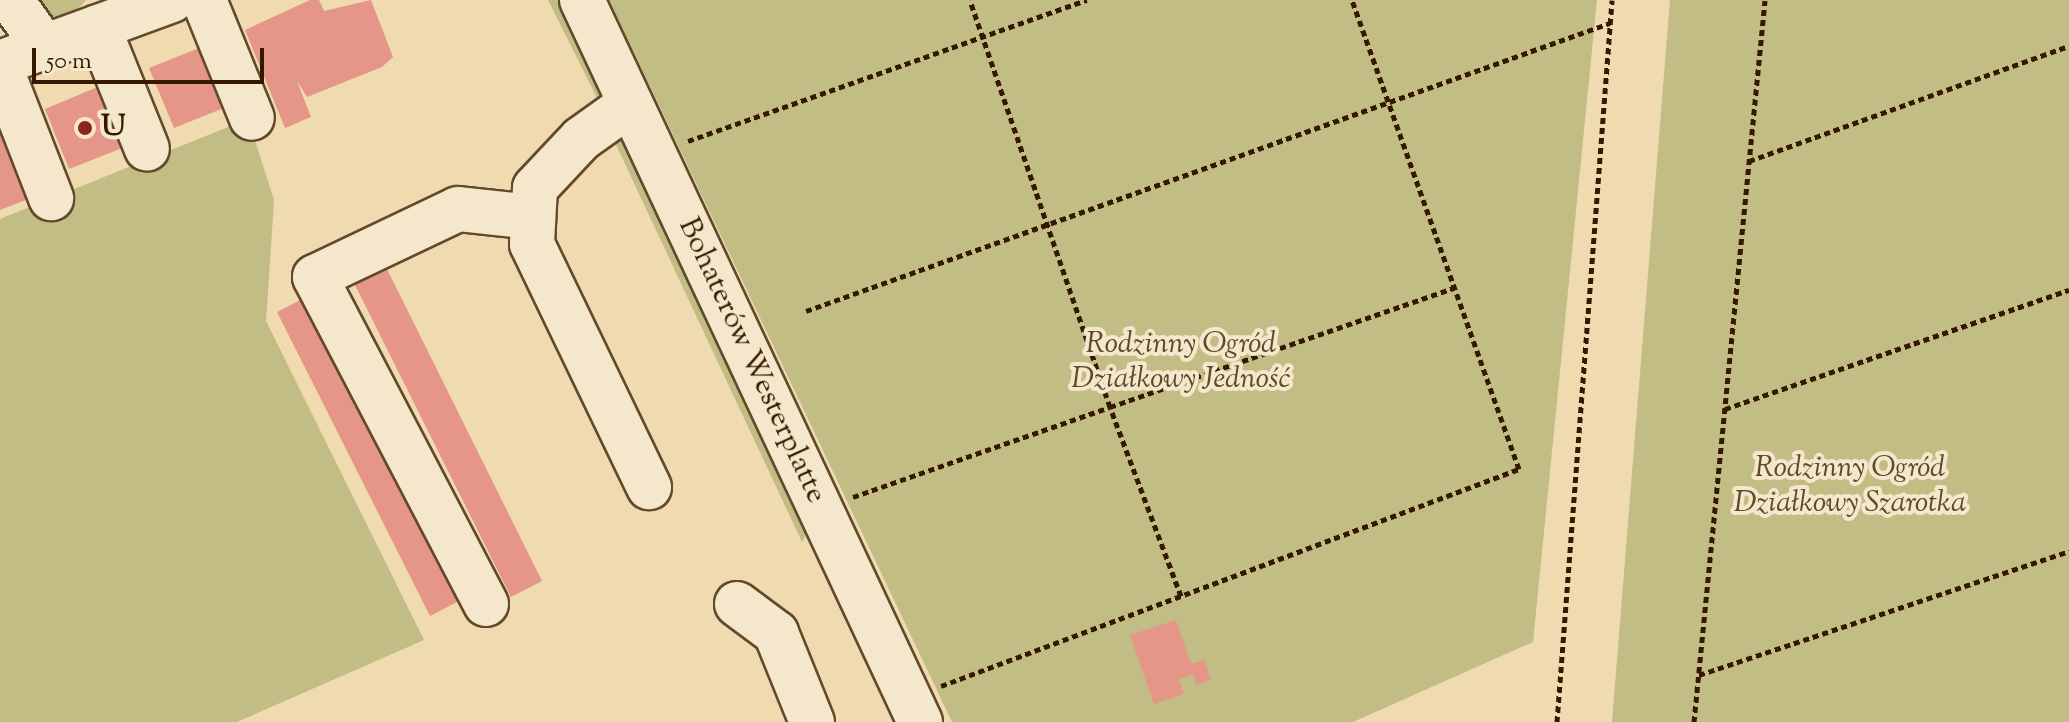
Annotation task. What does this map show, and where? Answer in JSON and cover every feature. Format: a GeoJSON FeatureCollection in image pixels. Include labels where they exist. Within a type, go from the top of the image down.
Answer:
{"type":"FeatureCollection","features":[{"type":"Feature","properties":{"kind":"street"},"geometry":{"type":"LineString","coordinates":[[11,0],[44,46]]}},
{"type":"Feature","properties":{"kind":"street"},"geometry":{"type":"LineString","coordinates":[[51,198],[0,65],[172,0]]}},
{"type":"Feature","properties":{"kind":"street"},"geometry":{"type":"LineString","coordinates":[[204,0],[252,118]]}},
{"type":"Feature","properties":{"kind":"street","name":"Bohaterów Westerplatte"},"geometry":{"type":"LineString","coordinates":[[582,0],[922,707]]}},
{"type":"Feature","properties":{"kind":"street"},"geometry":{"type":"LineString","coordinates":[[98,27],[147,149]]}},
{"type":"Feature","properties":{"kind":"street"},"geometry":{"type":"LineString","coordinates":[[630,104],[581,139],[535,188],[532,244],[649,487]]}},
{"type":"Feature","properties":{"kind":"street"},"geometry":{"type":"LineString","coordinates":[[486,604],[315,277],[458,209],[533,217]]}},
{"type":"Feature","properties":{"kind":"street"},"geometry":{"type":"LineString","coordinates":[[737,604],[776,633],[812,722]]}},
{"type":"Feature","properties":{"kind":"path"},"geometry":{"type":"LineString","coordinates":[[970,0],[1110,407],[1181,596]]}},
{"type":"Feature","properties":{"kind":"path"},"geometry":{"type":"LineString","coordinates":[[673,146],[1087,0]]}},
{"type":"Feature","properties":{"kind":"path"},"geometry":{"type":"LineString","coordinates":[[922,707],[1181,596],[1519,469],[1352,0]]}},
{"type":"Feature","properties":{"kind":"path"},"geometry":{"type":"LineString","coordinates":[[1557,722],[1612,0]]}},
{"type":"Feature","properties":{"kind":"path"},"geometry":{"type":"LineString","coordinates":[[1694,722],[1765,0]]}},
{"type":"Feature","properties":{"kind":"path"},"geometry":{"type":"LineString","coordinates":[[806,311],[1046,221],[1610,23]]}},
{"type":"Feature","properties":{"kind":"path"},"geometry":{"type":"LineString","coordinates":[[1749,161],[2069,46]]}},
{"type":"Feature","properties":{"kind":"path"},"geometry":{"type":"LineString","coordinates":[[837,502],[1454,288]]}},
{"type":"Feature","properties":{"kind":"path"},"geometry":{"type":"LineString","coordinates":[[1725,409],[2069,290]]}},
{"type":"Feature","properties":{"kind":"path"},"geometry":{"type":"LineString","coordinates":[[1699,675],[2069,551]]}},
{"type":"Feature","properties":{"kind":"green space"},"geometry":{"type":"Polygon","coordinates":[[[22,0],[86,0],[68,20],[41,15],[22,0]]]}},
{"type":"Feature","properties":{"kind":"green space"},"geometry":{"type":"Polygon","coordinates":[[[548,0],[563,0],[607,93],[600,104],[548,0]]]}},
{"type":"Feature","properties":{"kind":"green space","name":"Rodzinny Ogród Działkowy Jedność"},"geometry":{"type":"Polygon","coordinates":[[[609,0],[1597,0],[1533,642],[1353,722],[952,722],[609,0]]]}},
{"type":"Feature","properties":{"kind":"green space","name":"Rodzinny Ogród Działkowy Szarotka"},"geometry":{"type":"Polygon","coordinates":[[[1670,0],[2069,0],[2069,722],[1612,722],[1670,0]]]}},
{"type":"Feature","properties":{"kind":"green space"},"geometry":{"type":"Polygon","coordinates":[[[248,119],[274,200],[266,321],[424,640],[237,722],[0,722],[0,219],[248,119]]]}},
{"type":"Feature","properties":{"kind":"green space"},"geometry":{"type":"Polygon","coordinates":[[[625,133],[808,531],[802,542],[611,134],[625,133]]]}},
{"type":"Feature","properties":{"kind":"building"},"geometry":{"type":"Polygon","coordinates":[[[310,0],[319,0],[324,11],[371,0],[393,57],[382,67],[307,97],[297,81],[311,117],[285,128],[245,30],[310,0]]]}},
{"type":"Feature","properties":{"kind":"building"},"geometry":{"type":"Polygon","coordinates":[[[204,46],[229,106],[174,128],[149,68],[204,46]]]}},
{"type":"Feature","properties":{"kind":"building","name":"U"},"geometry":{"type":"Polygon","coordinates":[[[100,86],[125,147],[69,169],[45,109],[100,86]]]}},
{"type":"Feature","properties":{"kind":"building"},"geometry":{"type":"Polygon","coordinates":[[[0,121],[36,196],[0,210],[0,121]]]}},
{"type":"Feature","properties":{"kind":"building"},"geometry":{"type":"Polygon","coordinates":[[[384,263],[542,581],[511,597],[352,279],[384,263]]]}},
{"type":"Feature","properties":{"kind":"building"},"geometry":{"type":"Polygon","coordinates":[[[308,296],[461,600],[430,616],[277,312],[308,296]]]}},
{"type":"Feature","properties":{"kind":"building"},"geometry":{"type":"Polygon","coordinates":[[[1176,620],[1191,664],[1204,660],[1211,680],[1196,685],[1193,674],[1179,679],[1184,694],[1154,704],[1130,635],[1176,620]]]}},
{"type":"Feature","properties":{"kind":"place","name":"U"},"geometry":{"type":"Point","coordinates":[85,128]}}]}
